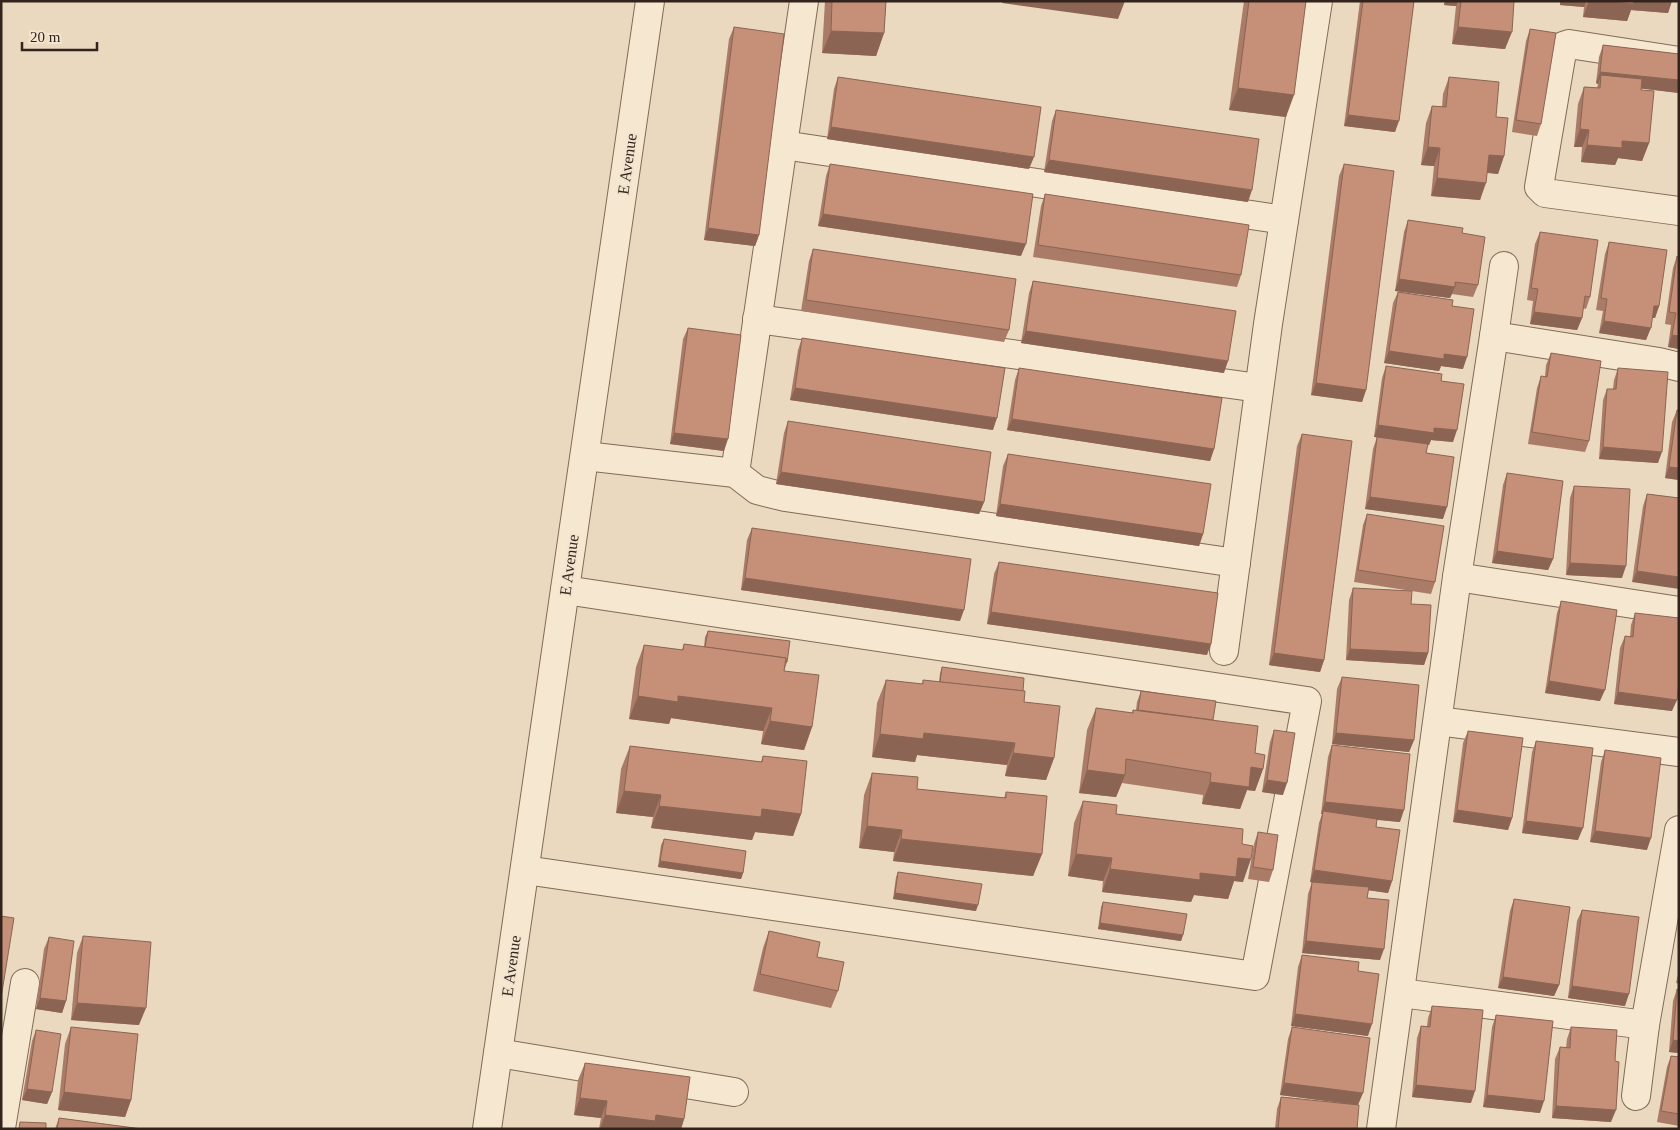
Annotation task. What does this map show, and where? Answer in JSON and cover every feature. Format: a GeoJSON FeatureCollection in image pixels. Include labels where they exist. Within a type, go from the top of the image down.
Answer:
{"type":"FeatureCollection","features":[{"type":"Feature","properties":{"kind":"street","name":"E Avenue"},"geometry":{"type":"LineString","coordinates":[[487,1129],[650,1]]}},
{"type":"Feature","properties":{"kind":"street"},"geometry":{"type":"LineString","coordinates":[[735,473],[804,1]]}},
{"type":"Feature","properties":{"kind":"street"},"geometry":{"type":"LineString","coordinates":[[1224,651],[1259,388],[1318,1]]}},
{"type":"Feature","properties":{"kind":"street"},"geometry":{"type":"LineString","coordinates":[[1679,61],[1569,44],[1563,46],[1538,187],[1545,193],[1679,211]]}},
{"type":"Feature","properties":{"kind":"street"},"geometry":{"type":"LineString","coordinates":[[783,145],[1284,220]]}},
{"type":"Feature","properties":{"kind":"street"},"geometry":{"type":"LineString","coordinates":[[1381,1129],[1457,577],[1504,266]]}},
{"type":"Feature","properties":{"kind":"street"},"geometry":{"type":"LineString","coordinates":[[757,319],[1259,388]]}},
{"type":"Feature","properties":{"kind":"street"},"geometry":{"type":"LineString","coordinates":[[1494,336],[1659,362],[1679,367]]}},
{"type":"Feature","properties":{"kind":"street"},"geometry":{"type":"LineString","coordinates":[[585,456],[735,473],[757,490],[785,497],[1236,563]]}},
{"type":"Feature","properties":{"kind":"street"},"geometry":{"type":"LineString","coordinates":[[1457,577],[1679,611]]}},
{"type":"Feature","properties":{"kind":"street"},"geometry":{"type":"LineString","coordinates":[[525,870],[1255,976],[1306,701],[565,590]]}},
{"type":"Feature","properties":{"kind":"street"},"geometry":{"type":"LineString","coordinates":[[1438,721],[1679,752]]}},
{"type":"Feature","properties":{"kind":"street"},"geometry":{"type":"LineString","coordinates":[[1636,1096],[1645,1026],[1679,830]]}},
{"type":"Feature","properties":{"kind":"street"},"geometry":{"type":"LineString","coordinates":[[1,1128],[24,983]]}},
{"type":"Feature","properties":{"kind":"street"},"geometry":{"type":"LineString","coordinates":[[1401,993],[1645,1026]]}},
{"type":"Feature","properties":{"kind":"street"},"geometry":{"type":"LineString","coordinates":[[498,1053],[734,1092]]}},
{"type":"Feature","properties":{"kind":"building"},"geometry":{"type":"Polygon","coordinates":[[[832,1],[886,1],[884,33],[831,31],[832,1]]]}},
{"type":"Feature","properties":{"kind":"building"},"geometry":{"type":"Polygon","coordinates":[[[1249,1],[1306,1],[1294,95],[1238,88],[1249,1]]]}},
{"type":"Feature","properties":{"kind":"building"},"geometry":{"type":"Polygon","coordinates":[[[1363,1],[1414,1],[1399,121],[1348,115],[1363,1]]]}},
{"type":"Feature","properties":{"kind":"building"},"geometry":{"type":"Polygon","coordinates":[[[1461,1],[1514,1],[1512,32],[1458,27],[1461,1]]]}},
{"type":"Feature","properties":{"kind":"building"},"geometry":{"type":"Polygon","coordinates":[[[1605,1],[1634,1],[1633,4],[1605,1]]]}},
{"type":"Feature","properties":{"kind":"building"},"geometry":{"type":"Polygon","coordinates":[[[734,27],[784,34],[759,235],[708,228],[734,27]]]}},
{"type":"Feature","properties":{"kind":"building"},"geometry":{"type":"Polygon","coordinates":[[[1530,29],[1556,33],[1541,124],[1516,120],[1530,29]]]}},
{"type":"Feature","properties":{"kind":"building"},"geometry":{"type":"Polygon","coordinates":[[[1603,45],[1679,54],[1679,80],[1600,72],[1603,45]]]}},
{"type":"Feature","properties":{"kind":"building"},"geometry":{"type":"Polygon","coordinates":[[[1601,75],[1642,79],[1641,90],[1654,91],[1649,143],[1622,141],[1622,148],[1587,145],[1589,130],[1580,129],[1584,87],[1600,88],[1601,75]]]}},
{"type":"Feature","properties":{"kind":"building"},"geometry":{"type":"Polygon","coordinates":[[[838,77],[1041,107],[1034,157],[831,127],[838,77]]]}},
{"type":"Feature","properties":{"kind":"building"},"geometry":{"type":"Polygon","coordinates":[[[1449,77],[1499,82],[1496,117],[1508,118],[1504,156],[1489,155],[1486,183],[1437,178],[1440,148],[1428,147],[1432,106],[1446,107],[1449,77]]]}},
{"type":"Feature","properties":{"kind":"building"},"geometry":{"type":"Polygon","coordinates":[[[1056,110],[1259,139],[1252,190],[1049,160],[1056,110]]]}},
{"type":"Feature","properties":{"kind":"building"},"geometry":{"type":"Polygon","coordinates":[[[830,164],[1033,194],[1026,244],[823,214],[830,164]]]}},
{"type":"Feature","properties":{"kind":"building"},"geometry":{"type":"Polygon","coordinates":[[[1344,164],[1394,171],[1366,390],[1316,383],[1344,164]]]}},
{"type":"Feature","properties":{"kind":"building"},"geometry":{"type":"Polygon","coordinates":[[[1045,194],[1249,225],[1241,275],[1038,245],[1045,194]]]}},
{"type":"Feature","properties":{"kind":"building"},"geometry":{"type":"Polygon","coordinates":[[[1408,220],[1463,228],[1462,233],[1485,237],[1478,285],[1455,282],[1455,287],[1399,279],[1408,220]]]}},
{"type":"Feature","properties":{"kind":"building"},"geometry":{"type":"Polygon","coordinates":[[[1540,232],[1598,240],[1590,297],[1585,296],[1582,318],[1534,312],[1538,289],[1531,288],[1540,232]]]}},
{"type":"Feature","properties":{"kind":"building"},"geometry":{"type":"Polygon","coordinates":[[[1609,242],[1667,250],[1659,306],[1654,306],[1651,328],[1604,321],[1607,299],[1601,298],[1609,242]]]}},
{"type":"Feature","properties":{"kind":"building"},"geometry":{"type":"Polygon","coordinates":[[[813,249],[1016,279],[1009,330],[806,300],[813,249]]]}},
{"type":"Feature","properties":{"kind":"building"},"geometry":{"type":"Polygon","coordinates":[[[1677,256],[1679,257],[1679,336],[1672,335],[1676,313],[1669,312],[1677,256]]]}},
{"type":"Feature","properties":{"kind":"building"},"geometry":{"type":"Polygon","coordinates":[[[1033,281],[1236,311],[1228,361],[1026,331],[1033,281]]]}},
{"type":"Feature","properties":{"kind":"building"},"geometry":{"type":"Polygon","coordinates":[[[1398,292],[1453,300],[1452,306],[1474,309],[1467,357],[1444,354],[1444,359],[1389,351],[1398,292]]]}},
{"type":"Feature","properties":{"kind":"building"},"geometry":{"type":"Polygon","coordinates":[[[688,328],[741,335],[728,439],[674,433],[688,328]]]}},
{"type":"Feature","properties":{"kind":"building"},"geometry":{"type":"Polygon","coordinates":[[[802,338],[1005,368],[997,418],[795,388],[802,338]]]}},
{"type":"Feature","properties":{"kind":"building"},"geometry":{"type":"Polygon","coordinates":[[[1551,353],[1601,361],[1589,441],[1532,432],[1541,376],[1547,377],[1551,353]]]}},
{"type":"Feature","properties":{"kind":"building"},"geometry":{"type":"Polygon","coordinates":[[[1386,366],[1442,374],[1441,381],[1464,384],[1457,430],[1434,428],[1434,433],[1378,425],[1386,366]]]}},
{"type":"Feature","properties":{"kind":"building"},"geometry":{"type":"Polygon","coordinates":[[[1019,368],[1222,398],[1214,449],[1012,419],[1019,368]]]}},
{"type":"Feature","properties":{"kind":"building"},"geometry":{"type":"Polygon","coordinates":[[[1618,368],[1668,372],[1662,452],[1603,447],[1607,389],[1616,389],[1618,368]]]}},
{"type":"Feature","properties":{"kind":"building"},"geometry":{"type":"Polygon","coordinates":[[[1677,410],[1679,410],[1679,468],[1669,467],[1677,410]]]}},
{"type":"Feature","properties":{"kind":"building"},"geometry":{"type":"Polygon","coordinates":[[[788,421],[991,452],[984,502],[781,472],[788,421]]]}},
{"type":"Feature","properties":{"kind":"building"},"geometry":{"type":"Polygon","coordinates":[[[1302,434],[1352,441],[1324,660],[1274,653],[1302,434]]]}},
{"type":"Feature","properties":{"kind":"building"},"geometry":{"type":"Polygon","coordinates":[[[1377,437],[1428,444],[1426,453],[1454,457],[1447,507],[1370,497],[1377,437]]]}},
{"type":"Feature","properties":{"kind":"building"},"geometry":{"type":"Polygon","coordinates":[[[1008,454],[1211,484],[1203,534],[1000,504],[1008,454]]]}},
{"type":"Feature","properties":{"kind":"building"},"geometry":{"type":"Polygon","coordinates":[[[1507,473],[1563,481],[1553,559],[1497,551],[1507,473]]]}},
{"type":"Feature","properties":{"kind":"building"},"geometry":{"type":"Polygon","coordinates":[[[1574,486],[1630,489],[1626,566],[1570,563],[1574,486]]]}},
{"type":"Feature","properties":{"kind":"building"},"geometry":{"type":"Polygon","coordinates":[[[1647,494],[1679,498],[1679,577],[1637,571],[1647,494]]]}},
{"type":"Feature","properties":{"kind":"building"},"geometry":{"type":"Polygon","coordinates":[[[1367,514],[1444,526],[1435,582],[1358,570],[1367,514]]]}},
{"type":"Feature","properties":{"kind":"building"},"geometry":{"type":"Polygon","coordinates":[[[752,528],[971,559],[964,610],[745,578],[752,528]]]}},
{"type":"Feature","properties":{"kind":"building"},"geometry":{"type":"Polygon","coordinates":[[[999,562],[1218,593],[1211,644],[991,612],[999,562]]]}},
{"type":"Feature","properties":{"kind":"building"},"geometry":{"type":"Polygon","coordinates":[[[1353,588],[1412,591],[1411,604],[1431,605],[1428,653],[1350,649],[1353,588]]]}},
{"type":"Feature","properties":{"kind":"building"},"geometry":{"type":"Polygon","coordinates":[[[1561,601],[1617,610],[1605,690],[1549,681],[1561,601]]]}},
{"type":"Feature","properties":{"kind":"building"},"geometry":{"type":"Polygon","coordinates":[[[1635,613],[1679,618],[1679,682],[1677,700],[1618,692],[1625,636],[1633,637],[1635,613]]]}},
{"type":"Feature","properties":{"kind":"building"},"geometry":{"type":"Polygon","coordinates":[[[708,631],[790,641],[787,662],[786,658],[705,647],[708,631]]]}},
{"type":"Feature","properties":{"kind":"building"},"geometry":{"type":"Polygon","coordinates":[[[684,644],[786,658],[784,671],[819,675],[812,727],[770,721],[772,708],[678,696],[678,702],[638,696],[644,645],[683,650],[684,644]]]}},
{"type":"Feature","properties":{"kind":"building"},"geometry":{"type":"Polygon","coordinates":[[[942,667],[1024,678],[1023,691],[940,682],[942,667]]]}},
{"type":"Feature","properties":{"kind":"building"},"geometry":{"type":"Polygon","coordinates":[[[1342,677],[1419,685],[1414,740],[1336,733],[1342,677]]]}},
{"type":"Feature","properties":{"kind":"building"},"geometry":{"type":"Polygon","coordinates":[[[886,680],[923,684],[923,680],[1025,691],[1024,702],[1060,706],[1054,758],[1013,753],[1015,743],[924,733],[923,739],[880,734],[886,680]]]}},
{"type":"Feature","properties":{"kind":"building"},"geometry":{"type":"Polygon","coordinates":[[[1141,691],[1216,701],[1213,720],[1138,710],[1141,691]]]}},
{"type":"Feature","properties":{"kind":"building"},"geometry":{"type":"Polygon","coordinates":[[[1096,708],[1133,713],[1133,710],[1258,726],[1255,753],[1265,755],[1263,769],[1251,767],[1249,787],[1210,782],[1211,773],[1126,759],[1125,775],[1087,770],[1096,708]]]}},
{"type":"Feature","properties":{"kind":"building"},"geometry":{"type":"Polygon","coordinates":[[[1274,730],[1295,733],[1287,783],[1267,780],[1274,730]]]}},
{"type":"Feature","properties":{"kind":"building"},"geometry":{"type":"Polygon","coordinates":[[[1468,731],[1523,738],[1512,818],[1457,810],[1468,731]]]}},
{"type":"Feature","properties":{"kind":"building"},"geometry":{"type":"Polygon","coordinates":[[[1536,741],[1593,748],[1583,828],[1526,821],[1536,741]]]}},
{"type":"Feature","properties":{"kind":"building"},"geometry":{"type":"Polygon","coordinates":[[[1332,745],[1410,754],[1404,810],[1325,802],[1332,745]]]}},
{"type":"Feature","properties":{"kind":"building"},"geometry":{"type":"Polygon","coordinates":[[[630,746],[762,762],[763,756],[807,761],[801,814],[762,809],[761,817],[659,806],[661,795],[624,791],[630,746]]]}},
{"type":"Feature","properties":{"kind":"building"},"geometry":{"type":"Polygon","coordinates":[[[1605,750],[1661,758],[1651,838],[1595,831],[1605,750]]]}},
{"type":"Feature","properties":{"kind":"building"},"geometry":{"type":"Polygon","coordinates":[[[872,773],[918,777],[917,789],[1006,798],[1006,792],[1047,796],[1042,854],[901,839],[902,830],[867,826],[872,773]]]}},
{"type":"Feature","properties":{"kind":"building"},"geometry":{"type":"Polygon","coordinates":[[[1083,801],[1117,805],[1116,814],[1243,829],[1242,844],[1253,846],[1251,859],[1238,858],[1236,877],[1200,873],[1200,880],[1110,869],[1112,858],[1076,854],[1083,801]]]}},
{"type":"Feature","properties":{"kind":"building"},"geometry":{"type":"Polygon","coordinates":[[[1323,811],[1377,819],[1376,827],[1400,830],[1392,881],[1314,870],[1323,811]]]}},
{"type":"Feature","properties":{"kind":"building"},"geometry":{"type":"Polygon","coordinates":[[[1258,832],[1278,835],[1273,870],[1253,867],[1258,832]]]}},
{"type":"Feature","properties":{"kind":"building"},"geometry":{"type":"Polygon","coordinates":[[[664,839],[746,851],[743,873],[660,861],[664,839]]]}},
{"type":"Feature","properties":{"kind":"building"},"geometry":{"type":"Polygon","coordinates":[[[898,872],[982,884],[978,905],[895,893],[898,872]]]}},
{"type":"Feature","properties":{"kind":"building"},"geometry":{"type":"Polygon","coordinates":[[[1312,882],[1369,887],[1367,898],[1389,900],[1384,949],[1306,941],[1312,882]]]}},
{"type":"Feature","properties":{"kind":"building"},"geometry":{"type":"Polygon","coordinates":[[[1514,899],[1570,907],[1559,985],[1503,977],[1514,899]]]}},
{"type":"Feature","properties":{"kind":"building"},"geometry":{"type":"Polygon","coordinates":[[[1103,902],[1187,914],[1183,935],[1100,923],[1103,902]]]}},
{"type":"Feature","properties":{"kind":"building"},"geometry":{"type":"Polygon","coordinates":[[[1582,910],[1639,917],[1629,994],[1572,986],[1582,910]]]}},
{"type":"Feature","properties":{"kind":"building"},"geometry":{"type":"Polygon","coordinates":[[[1,916],[14,918],[1,998],[1,916]]]}},
{"type":"Feature","properties":{"kind":"building"},"geometry":{"type":"Polygon","coordinates":[[[769,931],[820,942],[817,957],[844,962],[838,991],[760,974],[769,931]]]}},
{"type":"Feature","properties":{"kind":"building"},"geometry":{"type":"Polygon","coordinates":[[[83,936],[151,942],[146,1008],[77,1003],[83,936]]]}},
{"type":"Feature","properties":{"kind":"building"},"geometry":{"type":"Polygon","coordinates":[[[49,937],[74,941],[66,1001],[40,998],[49,937]]]}},
{"type":"Feature","properties":{"kind":"building"},"geometry":{"type":"Polygon","coordinates":[[[1302,955],[1359,962],[1358,971],[1379,974],[1372,1024],[1295,1014],[1302,955]]]}},
{"type":"Feature","properties":{"kind":"building"},"geometry":{"type":"Polygon","coordinates":[[[1677,989],[1679,989],[1679,1041],[1673,1040],[1677,989]]]}},
{"type":"Feature","properties":{"kind":"building"},"geometry":{"type":"Polygon","coordinates":[[[1432,1006],[1483,1010],[1475,1091],[1416,1085],[1421,1026],[1430,1027],[1432,1006]]]}},
{"type":"Feature","properties":{"kind":"building"},"geometry":{"type":"Polygon","coordinates":[[[1496,1015],[1553,1021],[1544,1101],[1487,1095],[1496,1015]]]}},
{"type":"Feature","properties":{"kind":"building"},"geometry":{"type":"Polygon","coordinates":[[[71,1027],[138,1034],[131,1100],[64,1092],[71,1027]]]}},
{"type":"Feature","properties":{"kind":"building"},"geometry":{"type":"Polygon","coordinates":[[[1292,1027],[1370,1038],[1363,1093],[1284,1083],[1292,1027]]]}},
{"type":"Feature","properties":{"kind":"building"},"geometry":{"type":"Polygon","coordinates":[[[1571,1027],[1617,1030],[1615,1061],[1619,1062],[1616,1110],[1556,1106],[1560,1047],[1570,1048],[1571,1027]]]}},
{"type":"Feature","properties":{"kind":"building"},"geometry":{"type":"Polygon","coordinates":[[[36,1030],[61,1034],[52,1092],[27,1089],[36,1030]]]}},
{"type":"Feature","properties":{"kind":"building"},"geometry":{"type":"Polygon","coordinates":[[[1671,1056],[1679,1057],[1679,1114],[1661,1111],[1671,1056]]]}},
{"type":"Feature","properties":{"kind":"building"},"geometry":{"type":"Polygon","coordinates":[[[585,1063],[690,1077],[684,1119],[656,1115],[655,1121],[605,1115],[607,1101],[580,1098],[585,1063]]]}},
{"type":"Feature","properties":{"kind":"building"},"geometry":{"type":"Polygon","coordinates":[[[1281,1097],[1359,1105],[1357,1129],[1278,1129],[1281,1097]]]}},
{"type":"Feature","properties":{"kind":"building"},"geometry":{"type":"Polygon","coordinates":[[[59,1118],[142,1129],[57,1129],[59,1118]]]}},
{"type":"Feature","properties":{"kind":"building"},"geometry":{"type":"Polygon","coordinates":[[[20,1122],[46,1123],[46,1129],[19,1129],[20,1122]]]}}]}
